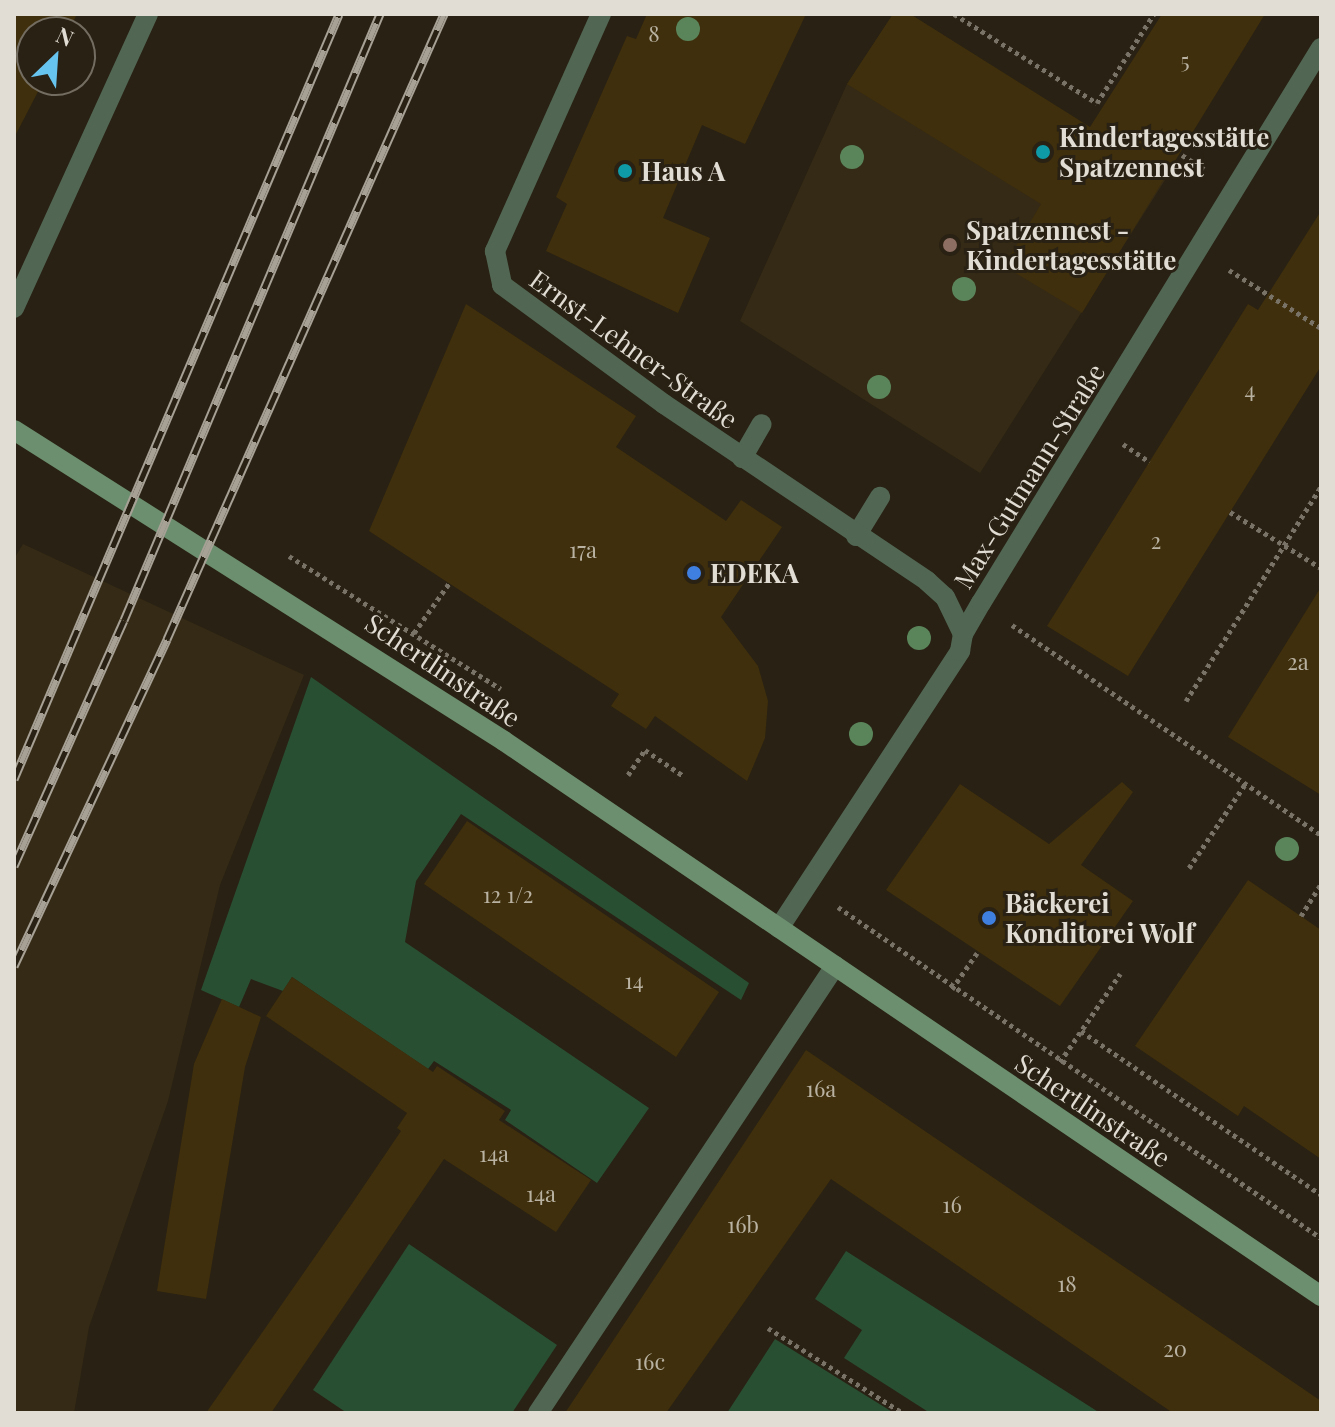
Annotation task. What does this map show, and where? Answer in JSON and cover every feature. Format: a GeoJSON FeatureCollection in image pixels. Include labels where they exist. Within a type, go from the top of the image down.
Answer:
{"type":"FeatureCollection","features":[{"type":"Feature","properties":{"kind":"street"},"geometry":{"type":"LineString","coordinates":[[14,308],[148,14]]}},
{"type":"Feature","properties":{"kind":"street","name":"Ernst-Lehner-Straße"},"geometry":{"type":"LineString","coordinates":[[601,14],[495,251],[502,285],[742,458],[945,597],[963,634]]}},
{"type":"Feature","properties":{"kind":"street","name":"Max-Gutmann-Straße"},"geometry":{"type":"LineString","coordinates":[[779,928],[960,651],[963,634],[981,603],[1321,48]]}},
{"type":"Feature","properties":{"kind":"street"},"geometry":{"type":"LineString","coordinates":[[742,458],[762,424]]}},
{"type":"Feature","properties":{"kind":"street","name":"Schertlinstraße"},"geometry":{"type":"LineString","coordinates":[[14,430],[337,630],[1321,1296]]}},
{"type":"Feature","properties":{"kind":"street"},"geometry":{"type":"LineString","coordinates":[[856,536],[880,497]]}},
{"type":"Feature","properties":{"kind":"street"},"geometry":{"type":"LineString","coordinates":[[538,1413],[835,966]]}},
{"type":"Feature","properties":{"kind":"path"},"geometry":{"type":"LineString","coordinates":[[954,14],[1100,105],[1154,14]]}},
{"type":"Feature","properties":{"kind":"path"},"geometry":{"type":"LineString","coordinates":[[1198,250],[1321,328]]}},
{"type":"Feature","properties":{"kind":"path"},"geometry":{"type":"LineString","coordinates":[[1186,701],[1321,487]]}},
{"type":"Feature","properties":{"kind":"path"},"geometry":{"type":"LineString","coordinates":[[1230,512],[1321,568]]}},
{"type":"Feature","properties":{"kind":"path"},"geometry":{"type":"LineString","coordinates":[[414,633],[450,582]]}},
{"type":"Feature","properties":{"kind":"path"},"geometry":{"type":"LineString","coordinates":[[981,603],[1321,835]]}},
{"type":"Feature","properties":{"kind":"path"},"geometry":{"type":"LineString","coordinates":[[628,775],[645,750],[682,775]]}},
{"type":"Feature","properties":{"kind":"path"},"geometry":{"type":"LineString","coordinates":[[1189,868],[1246,783]]}},
{"type":"Feature","properties":{"kind":"path"},"geometry":{"type":"LineString","coordinates":[[1301,916],[1321,884]]}},
{"type":"Feature","properties":{"kind":"path"},"geometry":{"type":"LineString","coordinates":[[805,889],[1321,1238]]}},
{"type":"Feature","properties":{"kind":"path"},"geometry":{"type":"LineString","coordinates":[[952,989],[977,953]]}},
{"type":"Feature","properties":{"kind":"path"},"geometry":{"type":"LineString","coordinates":[[1060,1062],[1120,974]]}},
{"type":"Feature","properties":{"kind":"path"},"geometry":{"type":"LineString","coordinates":[[1081,1031],[1321,1195]]}},
{"type":"Feature","properties":{"kind":"path"},"geometry":{"type":"LineString","coordinates":[[768,1328],[903,1413]]}},
{"type":"Feature","properties":{"kind":"shaded area","name":"Spatzennest - Kindertagesstätte"},"geometry":{"type":"Polygon","coordinates":[[[893,14],[910,14],[1167,177],[980,473],[740,321],[847,84],[893,14]]]}},
{"type":"Feature","properties":{"kind":"shaded area"},"geometry":{"type":"Polygon","coordinates":[[[23,544],[304,675],[220,885],[168,1101],[89,1327],[74,1413],[14,1413],[14,559],[23,544]]]}},
{"type":"Feature","properties":{"kind":"green space"},"geometry":{"type":"Polygon","coordinates":[[[311,677],[749,983],[741,1000],[461,814],[416,881],[405,942],[649,1108],[597,1183],[505,1120],[511,1110],[434,1061],[428,1069],[292,977],[283,991],[251,979],[239,1007],[201,990],[311,677]]]}},
{"type":"Feature","properties":{"kind":"green space"},"geometry":{"type":"Polygon","coordinates":[[[409,1244],[557,1345],[512,1413],[347,1413],[313,1390],[409,1244]]]}},
{"type":"Feature","properties":{"kind":"green space"},"geometry":{"type":"Polygon","coordinates":[[[846,1251],[1100,1413],[930,1413],[844,1358],[862,1330],[815,1299],[846,1251]]]}},
{"type":"Feature","properties":{"kind":"green space"},"geometry":{"type":"Polygon","coordinates":[[[775,1339],[852,1387],[894,1413],[727,1413],[775,1339]]]}},
{"type":"Feature","properties":{"kind":"building"},"geometry":{"type":"Polygon","coordinates":[[[14,14],[77,14],[16,16],[16,96],[36,96],[14,138],[14,14]]]}},
{"type":"Feature","properties":{"kind":"building","name":"Haus A"},"geometry":{"type":"Polygon","coordinates":[[[647,14],[806,14],[745,144],[702,125],[663,218],[710,238],[678,313],[546,251],[567,204],[556,197],[627,36],[636,39],[647,14]]]}},
{"type":"Feature","properties":{"kind":"building","name":"Kindertagesstätte Spatzennest"},"geometry":{"type":"Polygon","coordinates":[[[893,14],[910,14],[1090,127],[1162,14],[1265,14],[1082,313],[1004,266],[1041,204],[847,84],[893,14]]]}},
{"type":"Feature","properties":{"kind":"building"},"geometry":{"type":"Polygon","coordinates":[[[1321,211],[1321,366],[1128,676],[1047,626],[1248,304],[1258,310],[1321,211]]]}},
{"type":"Feature","properties":{"kind":"building"},"geometry":{"type":"Polygon","coordinates":[[[466,304],[636,416],[616,447],[726,521],[741,500],[782,527],[721,617],[758,666],[768,701],[765,738],[747,781],[655,716],[646,729],[611,706],[619,694],[369,531],[466,304]]]}},
{"type":"Feature","properties":{"kind":"building"},"geometry":{"type":"Polygon","coordinates":[[[1321,587],[1321,795],[1228,737],[1321,587]]]}},
{"type":"Feature","properties":{"kind":"building"},"geometry":{"type":"Polygon","coordinates":[[[1122,782],[1133,792],[1081,865],[1133,901],[1060,1006],[886,890],[960,784],[1049,844],[1122,782]]]}},
{"type":"Feature","properties":{"kind":"building"},"geometry":{"type":"Polygon","coordinates":[[[467,821],[719,992],[676,1057],[424,884],[467,821]]]}},
{"type":"Feature","properties":{"kind":"building"},"geometry":{"type":"Polygon","coordinates":[[[1248,880],[1321,930],[1321,1159],[1244,1106],[1238,1116],[1135,1046],[1248,880]]]}},
{"type":"Feature","properties":{"kind":"building"},"geometry":{"type":"Polygon","coordinates":[[[292,977],[433,1072],[437,1066],[505,1111],[499,1120],[591,1180],[556,1232],[444,1159],[271,1413],[206,1413],[401,1131],[397,1128],[407,1113],[266,1016],[292,977]]]}},
{"type":"Feature","properties":{"kind":"building"},"geometry":{"type":"Polygon","coordinates":[[[222,999],[261,1017],[245,1067],[206,1299],[157,1291],[194,1064],[222,999]]]}},
{"type":"Feature","properties":{"kind":"building"},"geometry":{"type":"Polygon","coordinates":[[[806,1050],[1321,1401],[1321,1413],[1173,1413],[831,1179],[666,1413],[565,1413],[806,1050]]]}},
{"type":"Feature","properties":{"kind":"railway"},"geometry":{"type":"LineString","coordinates":[[14,779],[339,14]]}},
{"type":"Feature","properties":{"kind":"railway"},"geometry":{"type":"LineString","coordinates":[[14,866],[124,620],[380,14]]}},
{"type":"Feature","properties":{"kind":"railway"},"geometry":{"type":"LineString","coordinates":[[14,966],[167,639],[444,14]]}},
{"type":"Feature","properties":{"kind":"place","name":"Kindertagesstätte Spatzennest"},"geometry":{"type":"Point","coordinates":[1043,152]}},
{"type":"Feature","properties":{"kind":"place","name":"Haus A"},"geometry":{"type":"Point","coordinates":[625,171]}},
{"type":"Feature","properties":{"kind":"place","name":"Spatzennest - Kindertagesstätte"},"geometry":{"type":"Point","coordinates":[950,245]}},
{"type":"Feature","properties":{"kind":"place","name":"EDEKA"},"geometry":{"type":"Point","coordinates":[694,573]}},
{"type":"Feature","properties":{"kind":"place","name":"Bäckerei Konditorei Wolf"},"geometry":{"type":"Point","coordinates":[989,918]}}]}
